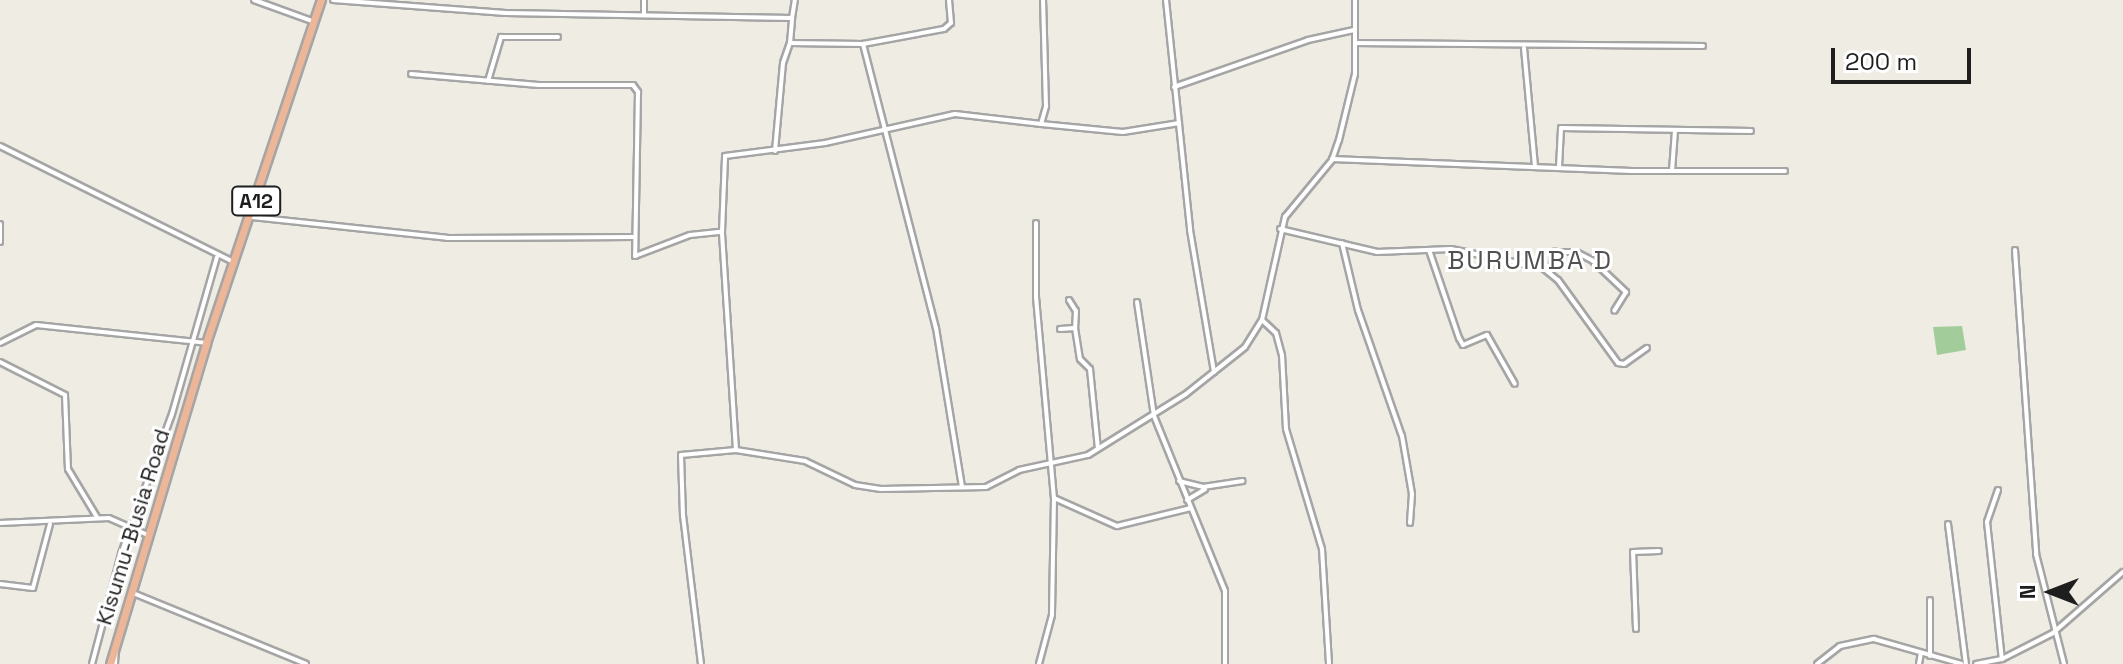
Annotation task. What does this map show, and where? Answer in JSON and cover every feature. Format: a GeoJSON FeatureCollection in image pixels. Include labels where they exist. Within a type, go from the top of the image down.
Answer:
{"type":"FeatureCollection","features":[{"type":"Feature","properties":{"kind":"highway","name":"A12"},"geometry":{"type":"LineString","coordinates":[[206,343],[252,217],[321,0]]}},
{"type":"Feature","properties":{"kind":"highway","name":"Kisumu-Busia Road"},"geometry":{"type":"LineString","coordinates":[[112,664],[206,343]]}},
{"type":"Feature","properties":{"kind":"street"},"geometry":{"type":"LineString","coordinates":[[254,0],[313,21]]}},
{"type":"Feature","properties":{"kind":"street"},"geometry":{"type":"LineString","coordinates":[[333,0],[485,12],[792,18]]}},
{"type":"Feature","properties":{"kind":"street"},"geometry":{"type":"LineString","coordinates":[[644,0],[644,15]]}},
{"type":"Feature","properties":{"kind":"street"},"geometry":{"type":"LineString","coordinates":[[775,151],[783,63],[790,43],[795,0]]}},
{"type":"Feature","properties":{"kind":"street"},"geometry":{"type":"LineString","coordinates":[[790,43],[863,44],[944,29],[951,23],[949,0]]}},
{"type":"Feature","properties":{"kind":"street"},"geometry":{"type":"LineString","coordinates":[[1041,124],[1043,0]]}},
{"type":"Feature","properties":{"kind":"street"},"geometry":{"type":"LineString","coordinates":[[1166,0],[1190,230],[1214,372]]}},
{"type":"Feature","properties":{"kind":"street"},"geometry":{"type":"LineString","coordinates":[[701,664],[680,456],[736,450],[805,461],[855,485],[995,485],[1019,470],[1098,449],[1154,416],[1245,347],[1262,320],[1280,229],[1299,195],[1332,159],[1355,74],[1355,0]]}},
{"type":"Feature","properties":{"kind":"street"},"geometry":{"type":"LineString","coordinates":[[1174,87],[1308,40],[1354,30]]}},
{"type":"Feature","properties":{"kind":"street"},"geometry":{"type":"LineString","coordinates":[[488,81],[501,37],[558,37]]}},
{"type":"Feature","properties":{"kind":"street"},"geometry":{"type":"LineString","coordinates":[[1355,43],[1524,48],[1703,46]]}},
{"type":"Feature","properties":{"kind":"street"},"geometry":{"type":"LineString","coordinates":[[863,44],[883,132],[933,313],[962,486]]}},
{"type":"Feature","properties":{"kind":"street"},"geometry":{"type":"LineString","coordinates":[[1524,48],[1535,166]]}},
{"type":"Feature","properties":{"kind":"street"},"geometry":{"type":"LineString","coordinates":[[411,74],[488,81],[636,87],[633,237],[637,256],[690,235],[722,232]]}},
{"type":"Feature","properties":{"kind":"street"},"geometry":{"type":"LineString","coordinates":[[736,450],[722,232],[725,156],[775,151],[883,132],[955,114],[1123,132],[1179,123]]}},
{"type":"Feature","properties":{"kind":"street"},"geometry":{"type":"LineString","coordinates":[[1559,167],[1561,128],[1751,131]]}},
{"type":"Feature","properties":{"kind":"street"},"geometry":{"type":"LineString","coordinates":[[1672,171],[1675,130]]}},
{"type":"Feature","properties":{"kind":"street"},"geometry":{"type":"LineString","coordinates":[[0,146],[217,257],[235,263]]}},
{"type":"Feature","properties":{"kind":"street"},"geometry":{"type":"LineString","coordinates":[[1332,159],[1672,171],[1785,171]]}},
{"type":"Feature","properties":{"kind":"street"},"geometry":{"type":"LineString","coordinates":[[252,217],[447,238],[633,237]]}},
{"type":"Feature","properties":{"kind":"street"},"geometry":{"type":"LineString","coordinates":[[1036,223],[1036,297],[1054,498],[1052,615],[1039,664]]}},
{"type":"Feature","properties":{"kind":"street"},"geometry":{"type":"LineString","coordinates":[[0,224],[0,242]]}},
{"type":"Feature","properties":{"kind":"street"},"geometry":{"type":"LineString","coordinates":[[1280,229],[1377,252],[1463,251],[1550,273],[1620,364],[1647,348]]}},
{"type":"Feature","properties":{"kind":"street"},"geometry":{"type":"LineString","coordinates":[[1342,243],[1358,310],[1402,436],[1412,494],[1410,523]]}},
{"type":"Feature","properties":{"kind":"street"},"geometry":{"type":"LineString","coordinates":[[1429,250],[1463,345],[1487,335],[1515,384]]}},
{"type":"Feature","properties":{"kind":"street"},"geometry":{"type":"LineString","coordinates":[[2015,250],[2036,554],[2053,633],[2064,664]]}},
{"type":"Feature","properties":{"kind":"street"},"geometry":{"type":"LineString","coordinates":[[1550,273],[1555,252],[1576,252],[1592,260],[1626,292],[1614,311]]}},
{"type":"Feature","properties":{"kind":"street"},"geometry":{"type":"LineString","coordinates":[[92,664],[130,523],[172,414],[189,341],[217,257]]}},
{"type":"Feature","properties":{"kind":"street"},"geometry":{"type":"LineString","coordinates":[[1069,300],[1076,311],[1075,328],[1080,359],[1090,369],[1098,449]]}},
{"type":"Feature","properties":{"kind":"street"},"geometry":{"type":"LineString","coordinates":[[1137,302],[1154,416],[1225,591],[1225,664]]}},
{"type":"Feature","properties":{"kind":"street"},"geometry":{"type":"LineString","coordinates":[[1262,320],[1279,344],[1286,429],[1322,549],[1329,664]]}},
{"type":"Feature","properties":{"kind":"street"},"geometry":{"type":"LineString","coordinates":[[0,343],[32,325],[206,343]]}},
{"type":"Feature","properties":{"kind":"street"},"geometry":{"type":"LineString","coordinates":[[1060,329],[1075,328]]}},
{"type":"Feature","properties":{"kind":"street"},"geometry":{"type":"LineString","coordinates":[[0,362],[65,395],[68,469],[97,517]]}},
{"type":"Feature","properties":{"kind":"street"},"geometry":{"type":"LineString","coordinates":[[1179,481],[1214,487]]}},
{"type":"Feature","properties":{"kind":"street"},"geometry":{"type":"LineString","coordinates":[[1187,500],[1214,487],[1243,481]]}},
{"type":"Feature","properties":{"kind":"street"},"geometry":{"type":"LineString","coordinates":[[1998,490],[1987,522],[2002,659]]}},
{"type":"Feature","properties":{"kind":"street"},"geometry":{"type":"LineString","coordinates":[[1054,498],[1117,526],[1191,508]]}},
{"type":"Feature","properties":{"kind":"street"},"geometry":{"type":"LineString","coordinates":[[0,523],[50,524],[100,518],[130,523],[148,535]]}},
{"type":"Feature","properties":{"kind":"street"},"geometry":{"type":"LineString","coordinates":[[0,584],[33,588],[50,524]]}},
{"type":"Feature","properties":{"kind":"street"},"geometry":{"type":"LineString","coordinates":[[1817,664],[1855,640],[1874,639],[1964,664],[1948,524]]}},
{"type":"Feature","properties":{"kind":"street"},"geometry":{"type":"LineString","coordinates":[[1636,629],[1633,552],[1659,551]]}},
{"type":"Feature","properties":{"kind":"street"},"geometry":{"type":"LineString","coordinates":[[1976,664],[2002,659],[2053,633],[2123,572]]}},
{"type":"Feature","properties":{"kind":"street"},"geometry":{"type":"LineString","coordinates":[[133,593],[306,664]]}},
{"type":"Feature","properties":{"kind":"street"},"geometry":{"type":"LineString","coordinates":[[1930,600],[1930,656]]}},
{"type":"Feature","properties":{"kind":"street"},"geometry":{"type":"LineString","coordinates":[[1919,664],[1921,653]]}},
{"type":"Feature","properties":{"kind":"green space"},"geometry":{"type":"Polygon","coordinates":[[[1962,326],[1966,350],[1937,355],[1933,327],[1962,326]]]}},
{"type":"Feature","properties":{"kind":"district","name":"BURUMBA D"},"geometry":{"type":"Point","coordinates":[1530,261]}}]}
